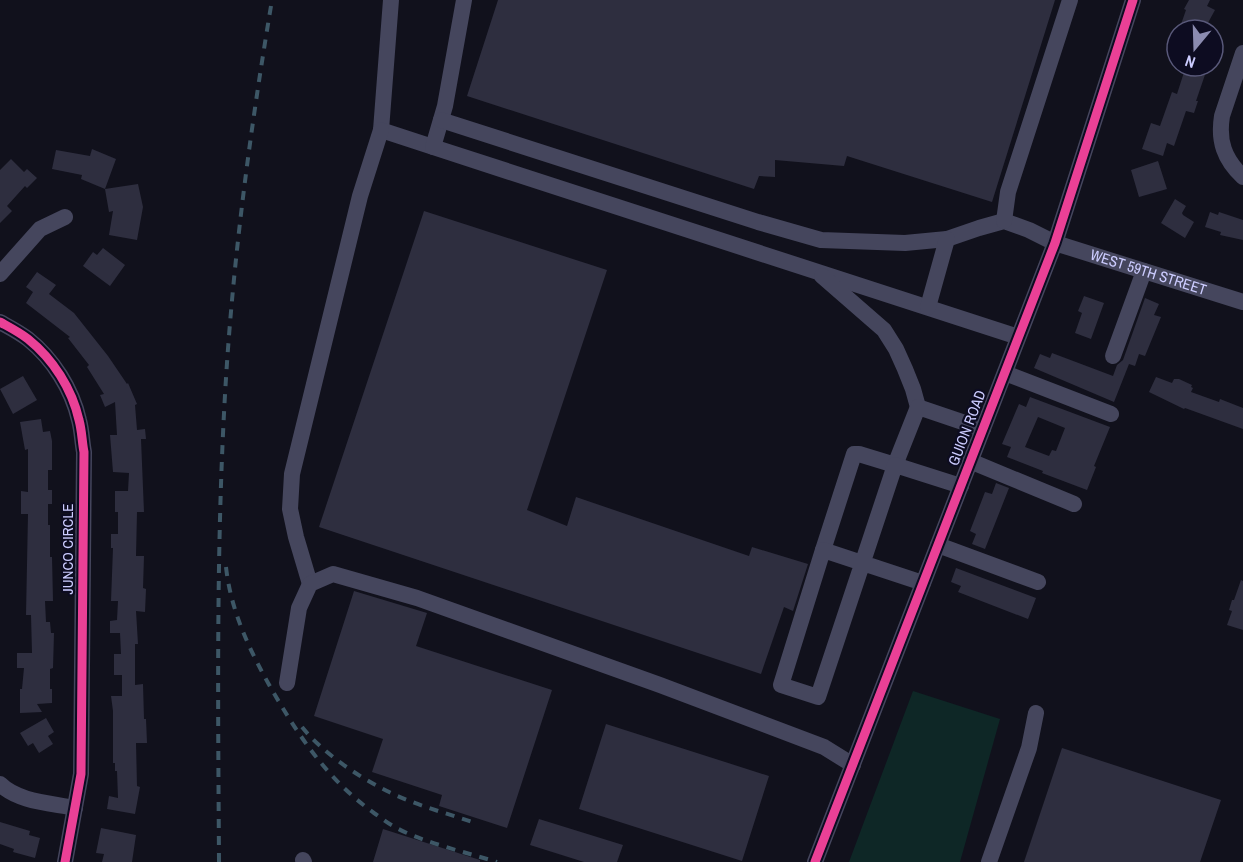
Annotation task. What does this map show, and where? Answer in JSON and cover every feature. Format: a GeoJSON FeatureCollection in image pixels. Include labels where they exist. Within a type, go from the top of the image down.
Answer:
{"type":"FeatureCollection","features":[{"type":"Feature","properties":{"kind":"street"},"geometry":{"type":"LineString","coordinates":[[287,683],[299,608],[310,584],[290,509],[292,474],[360,196],[381,130],[391,0]]}},
{"type":"Feature","properties":{"kind":"street"},"geometry":{"type":"LineString","coordinates":[[433,147],[445,106],[464,0]]}},
{"type":"Feature","properties":{"kind":"street"},"geometry":{"type":"LineString","coordinates":[[441,120],[758,222],[821,240],[905,243],[947,238],[1004,221],[1008,192],[1070,0]]}},
{"type":"Feature","properties":{"kind":"street","name":"GUION ROAD"},"geometry":{"type":"LineString","coordinates":[[815,862],[1055,243],[1133,0]]}},
{"type":"Feature","properties":{"kind":"street"},"geometry":{"type":"LineString","coordinates":[[1243,53],[1221,125],[1221,139],[1227,157],[1243,177]]}},
{"type":"Feature","properties":{"kind":"street"},"geometry":{"type":"LineString","coordinates":[[381,130],[1018,337]]}},
{"type":"Feature","properties":{"kind":"street"},"geometry":{"type":"LineString","coordinates":[[0,274],[40,229],[65,217]]}},
{"type":"Feature","properties":{"kind":"street","name":"WEST 59TH STREET"},"geometry":{"type":"LineString","coordinates":[[1004,221],[1055,243],[1243,302]]}},
{"type":"Feature","properties":{"kind":"street"},"geometry":{"type":"LineString","coordinates":[[928,307],[947,238]]}},
{"type":"Feature","properties":{"kind":"street"},"geometry":{"type":"LineString","coordinates":[[817,271],[884,330],[905,369],[918,407],[895,465],[818,697],[781,686],[852,456],[856,453],[895,465],[961,486]]}},
{"type":"Feature","properties":{"kind":"street"},"geometry":{"type":"LineString","coordinates":[[1113,356],[1144,271]]}},
{"type":"Feature","properties":{"kind":"street","name":"JUNCO CIRCLE"},"geometry":{"type":"LineString","coordinates":[[0,322],[27,339],[50,362],[68,388],[77,410],[84,452],[81,774],[64,862]]}},
{"type":"Feature","properties":{"kind":"street"},"geometry":{"type":"LineString","coordinates":[[1005,373],[1111,414]]}},
{"type":"Feature","properties":{"kind":"street"},"geometry":{"type":"LineString","coordinates":[[918,407],[983,429]]}},
{"type":"Feature","properties":{"kind":"street"},"geometry":{"type":"LineString","coordinates":[[970,461],[1074,504]]}},
{"type":"Feature","properties":{"kind":"street"},"geometry":{"type":"LineString","coordinates":[[938,545],[1038,582]]}},
{"type":"Feature","properties":{"kind":"street"},"geometry":{"type":"LineString","coordinates":[[823,550],[923,583]]}},
{"type":"Feature","properties":{"kind":"street"},"geometry":{"type":"LineString","coordinates":[[310,584],[333,574],[417,598],[649,681],[824,747],[853,765]]}},
{"type":"Feature","properties":{"kind":"street"},"geometry":{"type":"LineString","coordinates":[[989,862],[1029,748],[1036,713]]}},
{"type":"Feature","properties":{"kind":"street"},"geometry":{"type":"LineString","coordinates":[[0,784],[7,791],[27,798],[75,808]]}},
{"type":"Feature","properties":{"kind":"green space"},"geometry":{"type":"Polygon","coordinates":[[[913,691],[1000,719],[960,862],[849,862],[913,691]]]}},
{"type":"Feature","properties":{"kind":"building"},"geometry":{"type":"Polygon","coordinates":[[[498,0],[1055,0],[992,202],[847,156],[844,166],[775,160],[775,177],[759,176],[754,189],[467,96],[498,0]]]}},
{"type":"Feature","properties":{"kind":"building"},"geometry":{"type":"Polygon","coordinates":[[[1189,0],[1210,0],[1207,6],[1215,10],[1211,18],[1183,18],[1186,10],[1184,9],[1189,0]]]}},
{"type":"Feature","properties":{"kind":"building"},"geometry":{"type":"Polygon","coordinates":[[[1182,78],[1204,78],[1194,113],[1186,111],[1174,146],[1167,143],[1163,156],[1142,149],[1151,123],[1160,126],[1172,92],[1177,94],[1182,78]]]}},
{"type":"Feature","properties":{"kind":"building"},"geometry":{"type":"Polygon","coordinates":[[[92,149],[116,159],[105,189],[81,179],[82,175],[52,169],[56,150],[90,156],[92,149]]]}},
{"type":"Feature","properties":{"kind":"building"},"geometry":{"type":"Polygon","coordinates":[[[11,159],[24,172],[27,169],[37,178],[27,188],[25,186],[7,206],[12,211],[0,223],[0,170],[11,159]]]}},
{"type":"Feature","properties":{"kind":"building"},"geometry":{"type":"Polygon","coordinates":[[[1158,161],[1167,189],[1139,197],[1131,170],[1158,161]]]}},
{"type":"Feature","properties":{"kind":"building"},"geometry":{"type":"Polygon","coordinates":[[[138,184],[143,207],[137,240],[109,235],[113,211],[109,212],[105,189],[138,184]]]}},
{"type":"Feature","properties":{"kind":"building"},"geometry":{"type":"Polygon","coordinates":[[[1175,199],[1186,206],[1183,215],[1194,222],[1185,238],[1161,223],[1175,199]]]}},
{"type":"Feature","properties":{"kind":"building"},"geometry":{"type":"Polygon","coordinates":[[[424,211],[607,270],[527,510],[567,526],[576,497],[749,556],[752,547],[808,564],[793,611],[784,607],[761,674],[319,527],[424,211]]]}},
{"type":"Feature","properties":{"kind":"building"},"geometry":{"type":"Polygon","coordinates":[[[1210,212],[1218,215],[1219,212],[1243,220],[1243,240],[1220,235],[1221,232],[1205,227],[1210,212]]]}},
{"type":"Feature","properties":{"kind":"building"},"geometry":{"type":"Polygon","coordinates":[[[103,248],[125,265],[110,286],[83,266],[93,252],[97,255],[103,248]]]}},
{"type":"Feature","properties":{"kind":"building"},"geometry":{"type":"Polygon","coordinates":[[[37,272],[56,285],[49,294],[74,313],[128,383],[137,404],[135,405],[137,430],[145,429],[146,439],[141,439],[144,512],[137,512],[136,556],[144,556],[143,588],[146,589],[145,612],[136,611],[138,644],[135,644],[135,685],[143,684],[147,743],[136,743],[137,786],[140,787],[135,814],[107,809],[109,796],[118,798],[117,771],[113,763],[111,696],[122,696],[122,675],[114,675],[114,654],[121,654],[120,633],[110,633],[110,621],[117,620],[118,601],[111,601],[113,548],[111,548],[111,534],[118,534],[115,491],[128,491],[129,473],[113,472],[110,435],[117,435],[115,402],[105,407],[100,395],[104,394],[87,367],[89,365],[68,338],[70,337],[26,303],[33,292],[26,287],[37,272]]]}},
{"type":"Feature","properties":{"kind":"building"},"geometry":{"type":"Polygon","coordinates":[[[1084,296],[1104,303],[1091,339],[1075,333],[1082,313],[1078,311],[1084,296]]]}},
{"type":"Feature","properties":{"kind":"building"},"geometry":{"type":"Polygon","coordinates":[[[1145,298],[1159,304],[1154,315],[1161,317],[1145,356],[1139,354],[1135,366],[1129,364],[1114,402],[1034,368],[1040,354],[1050,358],[1052,353],[1113,376],[1117,365],[1123,360],[1145,298]]]}},
{"type":"Feature","properties":{"kind":"building"},"geometry":{"type":"Polygon","coordinates":[[[23,376],[37,400],[13,414],[0,389],[23,376]]]}},
{"type":"Feature","properties":{"kind":"building"},"geometry":{"type":"Polygon","coordinates":[[[1156,377],[1172,383],[1174,379],[1179,379],[1192,385],[1191,392],[1219,402],[1220,399],[1243,408],[1243,429],[1184,409],[1149,392],[1156,377]]]}},
{"type":"Feature","properties":{"kind":"building"},"geometry":{"type":"Polygon","coordinates":[[[1030,397],[1110,427],[1087,490],[1007,457],[1011,447],[1002,444],[1019,404],[1026,407],[1030,397]],[[1038,417],[1025,447],[1049,456],[1052,450],[1056,451],[1065,428],[1038,417]]]}},
{"type":"Feature","properties":{"kind":"building"},"geometry":{"type":"Polygon","coordinates":[[[41,419],[43,432],[50,431],[52,441],[52,470],[48,470],[48,490],[52,490],[52,504],[48,504],[48,525],[50,525],[53,601],[45,601],[46,622],[50,622],[51,633],[54,633],[53,668],[50,669],[52,703],[37,704],[42,712],[20,713],[20,689],[22,689],[24,668],[17,668],[17,653],[32,653],[31,615],[26,615],[28,514],[21,514],[21,491],[28,492],[28,449],[25,450],[20,422],[41,419]]]}},
{"type":"Feature","properties":{"kind":"building"},"geometry":{"type":"Polygon","coordinates":[[[996,483],[1009,488],[985,549],[972,544],[976,534],[970,531],[985,492],[992,494],[996,483]]]}},
{"type":"Feature","properties":{"kind":"building"},"geometry":{"type":"Polygon","coordinates":[[[956,568],[1036,598],[1028,619],[958,592],[961,586],[951,582],[956,568]]]}},
{"type":"Feature","properties":{"kind":"building"},"geometry":{"type":"Polygon","coordinates":[[[1241,580],[1243,581],[1243,630],[1227,625],[1232,611],[1229,610],[1232,600],[1234,600],[1241,580]]]}},
{"type":"Feature","properties":{"kind":"building"},"geometry":{"type":"Polygon","coordinates":[[[354,591],[427,613],[416,646],[552,690],[507,828],[439,806],[442,795],[372,772],[383,739],[314,716],[354,591]]]}},
{"type":"Feature","properties":{"kind":"building"},"geometry":{"type":"Polygon","coordinates":[[[46,718],[54,732],[48,736],[53,744],[39,753],[33,743],[28,746],[20,733],[46,718]]]}},
{"type":"Feature","properties":{"kind":"building"},"geometry":{"type":"Polygon","coordinates":[[[606,724],[769,776],[742,861],[579,809],[606,724]]]}},
{"type":"Feature","properties":{"kind":"building"},"geometry":{"type":"Polygon","coordinates":[[[1062,748],[1221,800],[1200,862],[1024,862],[1062,748]]]}},
{"type":"Feature","properties":{"kind":"building"},"geometry":{"type":"Polygon","coordinates":[[[539,819],[623,845],[617,862],[584,862],[530,845],[539,819]]]}},
{"type":"Feature","properties":{"kind":"building"},"geometry":{"type":"Polygon","coordinates":[[[0,822],[30,831],[29,835],[40,838],[35,858],[13,852],[14,849],[0,844],[0,822]]]}},
{"type":"Feature","properties":{"kind":"building"},"geometry":{"type":"Polygon","coordinates":[[[101,828],[136,835],[132,862],[102,862],[104,854],[96,853],[101,828]]]}},
{"type":"Feature","properties":{"kind":"building"},"geometry":{"type":"Polygon","coordinates":[[[383,829],[480,860],[480,862],[373,862],[383,829]]]}},
{"type":"Feature","properties":{"kind":"railway"},"geometry":{"type":"LineString","coordinates":[[219,862],[219,559],[226,378],[244,188],[272,0]]}},
{"type":"Feature","properties":{"kind":"railway"},"geometry":{"type":"LineString","coordinates":[[226,567],[232,600],[256,661],[293,725],[329,772],[374,813],[404,832],[497,862]]}},
{"type":"Feature","properties":{"kind":"railway"},"geometry":{"type":"LineString","coordinates":[[302,727],[330,755],[376,785],[408,800],[475,823]]}},
{"type":"Feature","properties":{"kind":"cycle path"},"geometry":{"type":"LineString","coordinates":[[815,862],[1055,243],[1133,0]]}},
{"type":"Feature","properties":{"kind":"cycle path"},"geometry":{"type":"LineString","coordinates":[[0,322],[28,339],[46,356],[60,375],[76,408],[84,452],[81,774],[65,862]]}}]}
